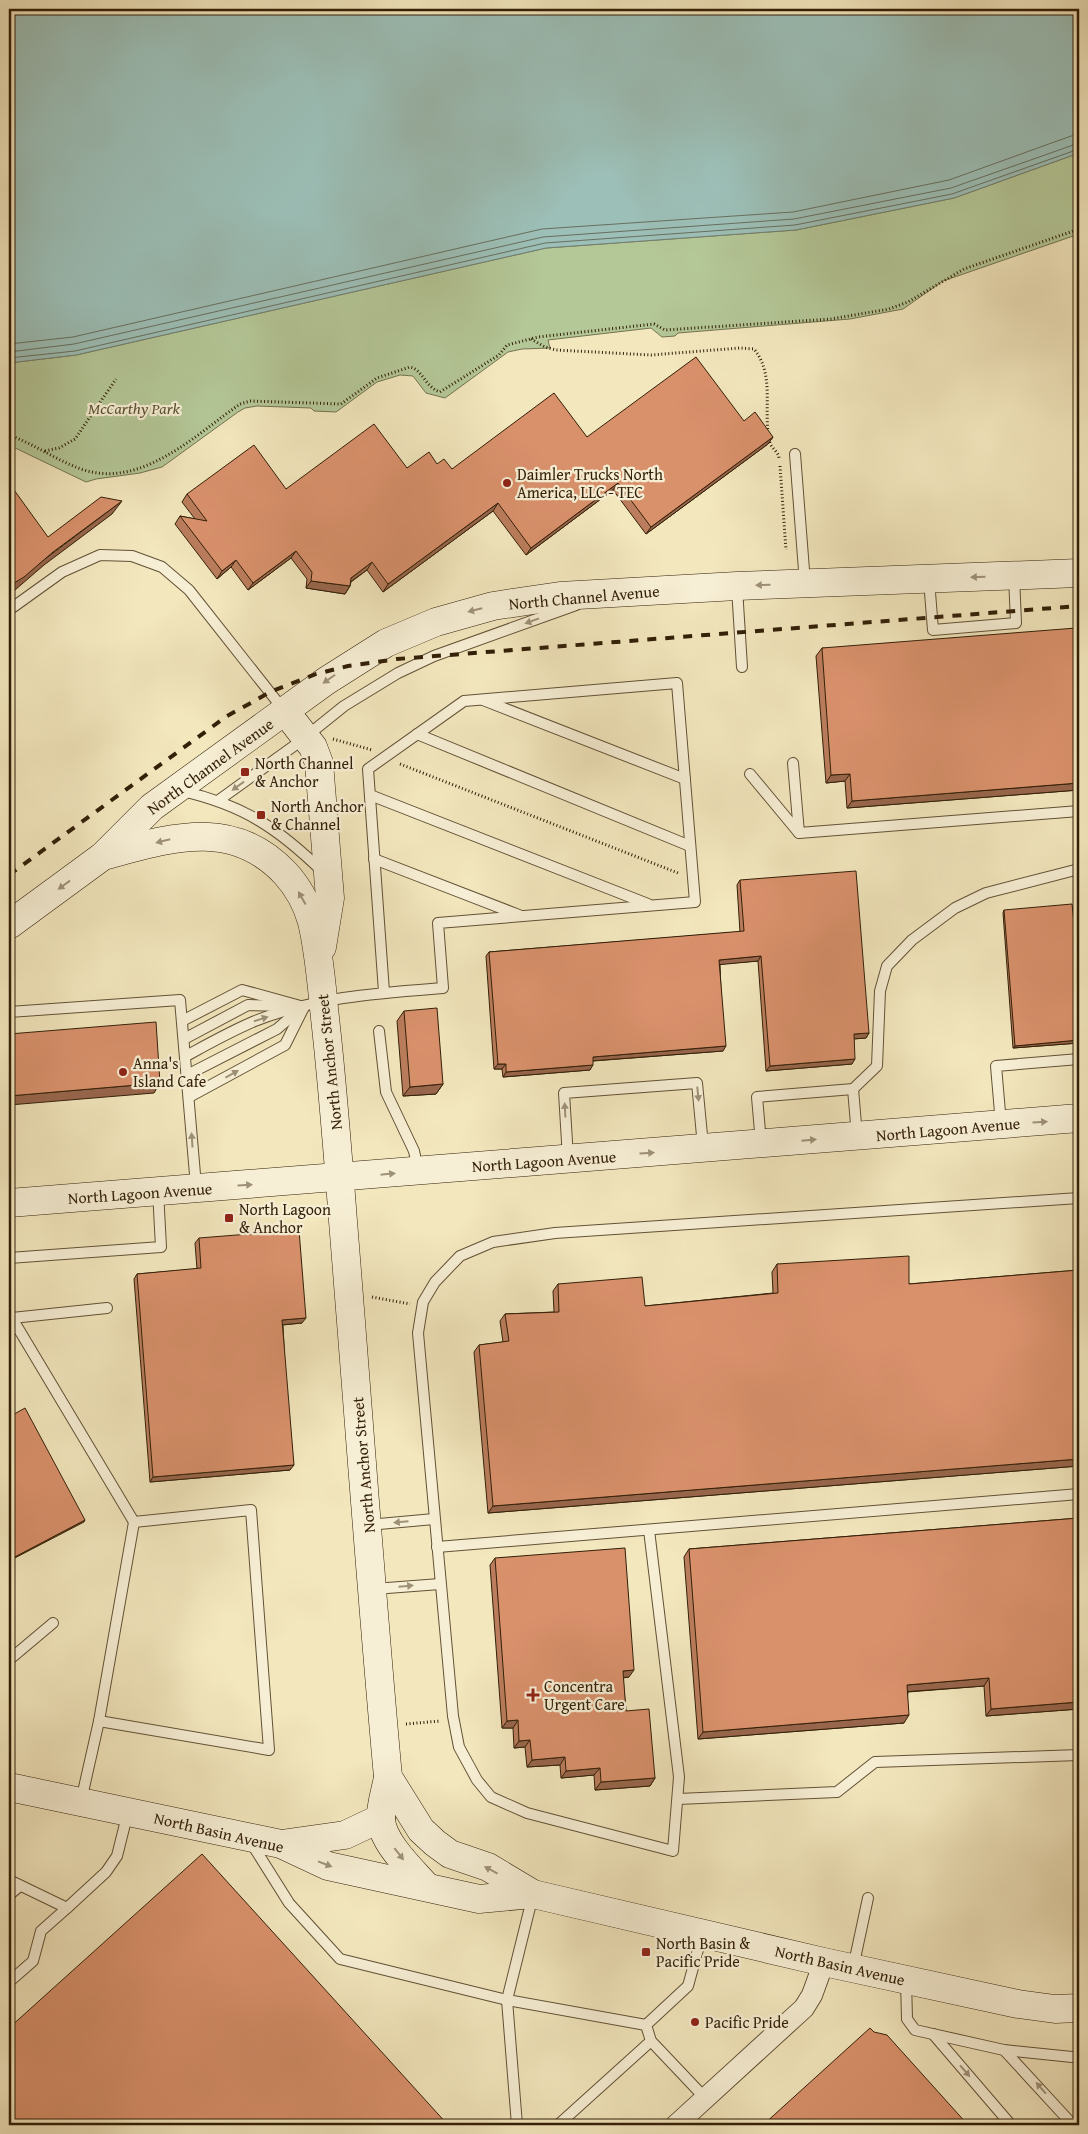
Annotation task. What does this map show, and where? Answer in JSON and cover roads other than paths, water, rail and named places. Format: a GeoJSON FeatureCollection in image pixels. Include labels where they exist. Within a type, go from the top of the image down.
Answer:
{"type":"FeatureCollection","features":[{"type":"Feature","properties":{"kind":"street","name":"North Channel Avenue"},"geometry":{"type":"LineString","coordinates":[[9,924],[103,856],[152,807],[285,711],[365,655],[412,631],[436,622],[492,606],[525,600],[610,592],[1079,573]]}},
{"type":"Feature","properties":{"kind":"street","name":"North Anchor Street"},"geometry":{"type":"LineString","coordinates":[[285,711],[316,737],[315,752],[318,763],[330,898],[313,1004],[340,1176],[388,1777],[421,1830],[435,1843],[450,1854],[488,1867],[533,1894]]}},
{"type":"Feature","properties":{"kind":"street","name":"North Anchor Street"},"geometry":{"type":"LineString","coordinates":[[103,856],[181,836],[201,835],[229,840],[254,850],[286,874],[297,889],[306,905],[311,920],[319,961]]}},
{"type":"Feature","properties":{"kind":"street","name":"North Lagoon Avenue"},"geometry":{"type":"LineString","coordinates":[[9,1203],[1079,1118]]}},
{"type":"Feature","properties":{"kind":"street"},"geometry":{"type":"LineString","coordinates":[[388,1777],[380,1818],[386,1838],[426,1886]]}},
{"type":"Feature","properties":{"kind":"street","name":"North Basin Avenue"},"geometry":{"type":"LineString","coordinates":[[9,1787],[281,1844],[328,1866],[480,1899],[533,1894],[824,1962],[1033,2007],[1079,2008]]}},
{"type":"Feature","properties":{"kind":"street"},"geometry":{"type":"LineString","coordinates":[[281,1844],[345,1835],[380,1818]]}},
{"type":"Feature","properties":{"kind":"street"},"geometry":{"type":"LineString","coordinates":[[676,2125],[804,2008],[812,1995],[824,1962]]}},
{"type":"Feature","properties":{"kind":"lane"},"geometry":{"type":"LineString","coordinates":[[795,454],[805,584]]}},
{"type":"Feature","properties":{"kind":"lane"},"geometry":{"type":"LineString","coordinates":[[9,610],[62,572],[100,555],[132,556],[162,566],[188,590],[285,711]]}},
{"type":"Feature","properties":{"kind":"lane"},"geometry":{"type":"LineString","coordinates":[[929,579],[934,630],[1016,623],[1014,575]]}},
{"type":"Feature","properties":{"kind":"lane"},"geometry":{"type":"LineString","coordinates":[[737,586],[742,666]]}},
{"type":"Feature","properties":{"kind":"lane"},"geometry":{"type":"LineString","coordinates":[[219,800],[316,737],[363,693],[416,664],[610,592]]}},
{"type":"Feature","properties":{"kind":"lane"},"geometry":{"type":"LineString","coordinates":[[186,1056],[255,1021],[313,1004],[348,996],[443,988],[438,924],[695,902],[677,683],[464,701],[368,769],[384,992]]}},
{"type":"Feature","properties":{"kind":"lane"},"geometry":{"type":"LineString","coordinates":[[482,699],[685,779]]}},
{"type":"Feature","properties":{"kind":"lane"},"geometry":{"type":"LineString","coordinates":[[417,734],[690,846]]}},
{"type":"Feature","properties":{"kind":"lane"},"geometry":{"type":"LineString","coordinates":[[793,763],[799,833]]}},
{"type":"Feature","properties":{"kind":"lane"},"geometry":{"type":"LineString","coordinates":[[750,774],[799,833]]}},
{"type":"Feature","properties":{"kind":"lane"},"geometry":{"type":"LineString","coordinates":[[176,789],[219,800],[261,820],[279,833],[329,878]]}},
{"type":"Feature","properties":{"kind":"lane"},"geometry":{"type":"LineString","coordinates":[[370,795],[652,905]]}},
{"type":"Feature","properties":{"kind":"lane"},"geometry":{"type":"LineString","coordinates":[[799,833],[1079,811]]}},
{"type":"Feature","properties":{"kind":"lane"},"geometry":{"type":"LineString","coordinates":[[374,859],[522,916]]}},
{"type":"Feature","properties":{"kind":"lane"},"geometry":{"type":"LineString","coordinates":[[761,1144],[758,1097],[854,1089],[877,1066],[880,991],[887,966],[912,940],[955,908],[986,893],[1079,869]]}},
{"type":"Feature","properties":{"kind":"lane"},"geometry":{"type":"LineString","coordinates":[[182,1021],[242,990],[313,1004]]}},
{"type":"Feature","properties":{"kind":"lane"},"geometry":{"type":"LineString","coordinates":[[9,1012],[180,1000],[196,1188]]}},
{"type":"Feature","properties":{"kind":"lane"},"geometry":{"type":"LineString","coordinates":[[184,1038],[248,1005],[313,1004]]}},
{"type":"Feature","properties":{"kind":"lane"},"geometry":{"type":"LineString","coordinates":[[187,1075],[277,1029],[313,1004]]}},
{"type":"Feature","properties":{"kind":"lane"},"geometry":{"type":"LineString","coordinates":[[189,1097],[284,1045],[313,1004]]}},
{"type":"Feature","properties":{"kind":"lane"},"geometry":{"type":"LineString","coordinates":[[379,1030],[386,1092],[414,1151],[418,1171]]}},
{"type":"Feature","properties":{"kind":"lane"},"geometry":{"type":"LineString","coordinates":[[1001,1125],[996,1066],[1079,1059]]}},
{"type":"Feature","properties":{"kind":"lane"},"geometry":{"type":"LineString","coordinates":[[568,1159],[564,1093],[583,1091],[697,1083],[703,1149]]}},
{"type":"Feature","properties":{"kind":"lane"},"geometry":{"type":"LineString","coordinates":[[854,1089],[857,1136]]}},
{"type":"Feature","properties":{"kind":"lane"},"geometry":{"type":"LineString","coordinates":[[9,1258],[161,1247],[158,1191]]}},
{"type":"Feature","properties":{"kind":"lane"},"geometry":{"type":"LineString","coordinates":[[649,1530],[679,1777],[673,1851],[527,1813],[491,1797],[476,1780],[459,1747],[454,1720],[440,1584],[418,1333],[422,1306],[435,1282],[460,1256],[493,1242],[555,1233],[1079,1198]]}},
{"type":"Feature","properties":{"kind":"lane"},"geometry":{"type":"LineString","coordinates":[[81,1801],[99,1721],[134,1522],[10,1315],[107,1308]]}},
{"type":"Feature","properties":{"kind":"lane"},"geometry":{"type":"LineString","coordinates":[[437,1547],[1079,1494]]}},
{"type":"Feature","properties":{"kind":"lane"},"geometry":{"type":"LineString","coordinates":[[99,1721],[269,1750],[251,1510],[134,1522]]}},
{"type":"Feature","properties":{"kind":"lane"},"geometry":{"type":"LineString","coordinates":[[368,1525],[434,1519]]}},
{"type":"Feature","properties":{"kind":"lane"},"geometry":{"type":"LineString","coordinates":[[372,1589],[440,1584]]}},
{"type":"Feature","properties":{"kind":"lane"},"geometry":{"type":"LineString","coordinates":[[9,1660],[53,1624]]}},
{"type":"Feature","properties":{"kind":"lane"},"geometry":{"type":"LineString","coordinates":[[678,1799],[837,1792],[875,1762],[1079,1755]]}},
{"type":"Feature","properties":{"kind":"lane"},"geometry":{"type":"LineString","coordinates":[[9,1982],[33,1961],[41,1931],[106,1872],[117,1856],[128,1811]]}},
{"type":"Feature","properties":{"kind":"lane"},"geometry":{"type":"LineString","coordinates":[[246,1836],[289,1903],[340,1959],[507,2000],[646,2025]]}},
{"type":"Feature","properties":{"kind":"lane"},"geometry":{"type":"LineString","coordinates":[[9,1880],[67,1908]]}},
{"type":"Feature","properties":{"kind":"lane"},"geometry":{"type":"LineString","coordinates":[[9,1895],[20,1886]]}},
{"type":"Feature","properties":{"kind":"lane"},"geometry":{"type":"LineString","coordinates":[[517,2125],[507,2000],[533,1894]]}},
{"type":"Feature","properties":{"kind":"lane"},"geometry":{"type":"LineString","coordinates":[[853,1968],[868,1898]]}},
{"type":"Feature","properties":{"kind":"lane"},"geometry":{"type":"LineString","coordinates":[[646,2025],[688,1986],[702,1934]]}},
{"type":"Feature","properties":{"kind":"lane"},"geometry":{"type":"LineString","coordinates":[[906,1980],[906,2019],[916,2030],[1004,2050],[1077,2059]]}},
{"type":"Feature","properties":{"kind":"lane"},"geometry":{"type":"LineString","coordinates":[[646,2025],[651,2041],[705,2098]]}},
{"type":"Feature","properties":{"kind":"lane"},"geometry":{"type":"LineString","coordinates":[[933,2034],[1012,2125]]}},
{"type":"Feature","properties":{"kind":"lane"},"geometry":{"type":"LineString","coordinates":[[558,2125],[651,2041]]}},
{"type":"Feature","properties":{"kind":"lane"},"geometry":{"type":"LineString","coordinates":[[1004,2050],[1073,2125]]}},
{"type":"Feature","properties":{"kind":"water"},"geometry":{"type":"Polygon","coordinates":[[[9,9],[1079,9],[1079,153],[954,198],[796,230],[546,248],[76,355],[9,363],[9,9]]]}},
{"type":"Feature","properties":{"kind":"railway"},"geometry":{"type":"LineString","coordinates":[[9,875],[227,716],[270,692],[316,674],[348,666],[397,659],[1079,606]]}},
{"type":"Feature","properties":{"kind":"place","name":"Daimler Trucks North America, LLC - TEC"},"geometry":{"type":"Point","coordinates":[507,483]}},
{"type":"Feature","properties":{"kind":"place","name":"North Channel & Anchor"},"geometry":{"type":"Point","coordinates":[245,772]}},
{"type":"Feature","properties":{"kind":"place","name":"North Anchor & Channel"},"geometry":{"type":"Point","coordinates":[261,815]}},
{"type":"Feature","properties":{"kind":"place","name":"Anna's Island Cafe"},"geometry":{"type":"Point","coordinates":[123,1072]}},
{"type":"Feature","properties":{"kind":"place","name":"North Lagoon & Anchor"},"geometry":{"type":"Point","coordinates":[229,1218]}},
{"type":"Feature","properties":{"kind":"place","name":"Concentra Urgent Care"},"geometry":{"type":"Point","coordinates":[533,1695]}},
{"type":"Feature","properties":{"kind":"place","name":"North Basin & Pacific Pride"},"geometry":{"type":"Point","coordinates":[646,1952]}},
{"type":"Feature","properties":{"kind":"place","name":"Pacific Pride"},"geometry":{"type":"Point","coordinates":[695,2022]}},
{"type":"Feature","properties":{"kind":"park label","name":"McCarthy Park"},"geometry":{"type":"Point","coordinates":[134,408]}}]}
